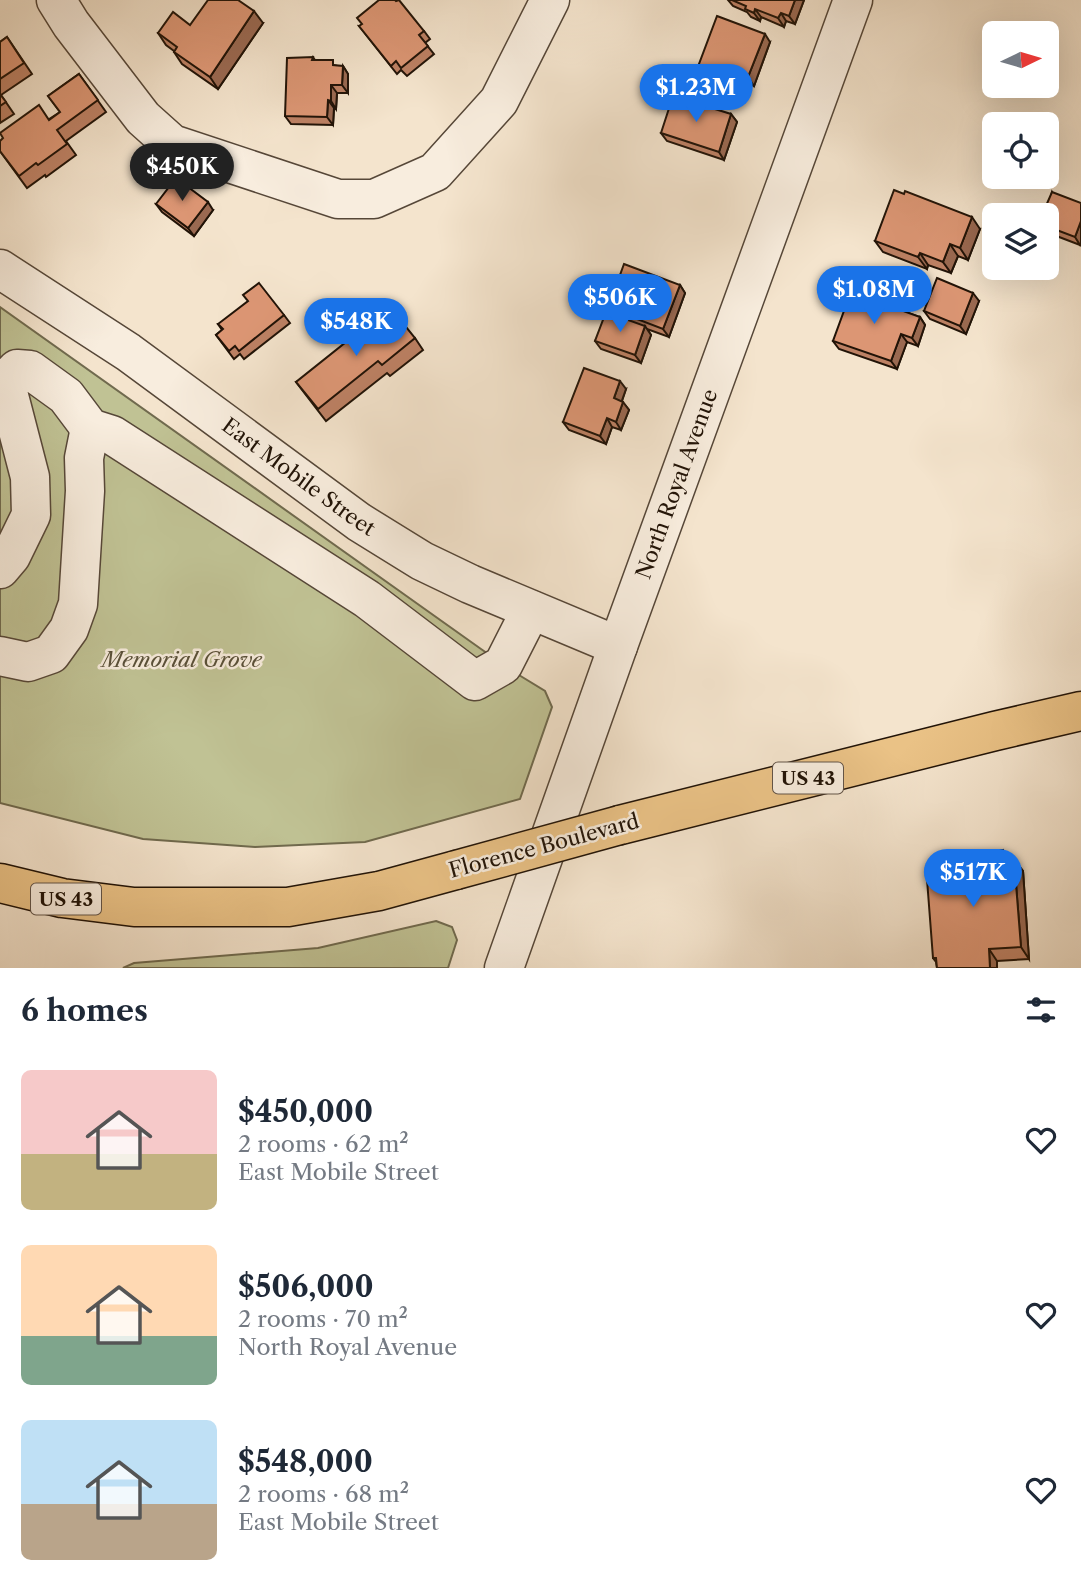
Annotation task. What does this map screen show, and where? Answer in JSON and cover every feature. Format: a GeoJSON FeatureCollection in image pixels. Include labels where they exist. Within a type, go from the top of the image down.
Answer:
{"type":"FeatureCollection","features":[{"type":"Feature","properties":{"kind":"highway","name":"Florence Boulevard"},"geometry":{"type":"LineString","coordinates":[[0,883],[62,898],[134,907],[288,907],[379,891],[620,825],[1081,711]]}},
{"type":"Feature","properties":{"kind":"street"},"geometry":{"type":"LineString","coordinates":[[56,0],[71,24],[143,118],[172,144],[338,199],[374,199],[435,172],[499,101],[550,0]]}},
{"type":"Feature","properties":{"kind":"street","name":"North Royal Avenue"},"geometry":{"type":"LineString","coordinates":[[504,968],[853,0]]}},
{"type":"Feature","properties":{"kind":"street","name":"East Mobile Street"},"geometry":{"type":"LineString","coordinates":[[0,269],[128,352],[359,522],[422,561],[618,646]]}},
{"type":"Feature","properties":{"kind":"street"},"geometry":{"type":"LineString","coordinates":[[0,569],[12,556],[31,515],[30,477],[8,392],[8,378],[17,369],[30,370],[66,396],[90,428],[112,435],[367,598],[475,681],[503,665],[531,610]]}},
{"type":"Feature","properties":{"kind":"street"},"geometry":{"type":"LineString","coordinates":[[0,656],[27,662],[51,654],[69,629],[78,604],[85,491],[84,458],[90,428]]}},
{"type":"Feature","properties":{"kind":"green space","name":"Memorial Grove"},"geometry":{"type":"Polygon","coordinates":[[[0,307],[481,649],[545,691],[552,707],[520,799],[365,842],[255,847],[143,839],[0,803],[0,307]]]}},
{"type":"Feature","properties":{"kind":"green space"},"geometry":{"type":"Polygon","coordinates":[[[436,921],[452,927],[457,940],[448,968],[123,968],[134,963],[318,948],[436,921]]]}},
{"type":"Feature","properties":{"kind":"building"},"geometry":{"type":"Polygon","coordinates":[[[208,0],[238,0],[254,11],[210,77],[174,52],[177,47],[158,33],[173,12],[190,25],[208,0]]]}},
{"type":"Feature","properties":{"kind":"building"},"geometry":{"type":"Polygon","coordinates":[[[379,0],[399,0],[424,31],[419,35],[428,46],[401,68],[396,61],[391,66],[359,26],[362,24],[357,18],[379,0]]]}},
{"type":"Feature","properties":{"kind":"building"},"geometry":{"type":"Polygon","coordinates":[[[732,0],[795,0],[789,16],[781,13],[778,18],[755,9],[754,13],[732,0]]]}},
{"type":"Feature","properties":{"kind":"building"},"geometry":{"type":"Polygon","coordinates":[[[717,16],[765,34],[748,77],[738,74],[733,86],[696,72],[717,16]]]}},
{"type":"Feature","properties":{"kind":"building"},"geometry":{"type":"Polygon","coordinates":[[[7,37],[24,63],[0,79],[0,42],[7,37]]]}},
{"type":"Feature","properties":{"kind":"building"},"geometry":{"type":"Polygon","coordinates":[[[313,57],[312,60],[333,60],[333,65],[343,66],[342,85],[331,85],[327,117],[285,116],[287,58],[313,57]]]}},
{"type":"Feature","properties":{"kind":"building"},"geometry":{"type":"Polygon","coordinates":[[[79,74],[98,100],[57,130],[67,144],[19,176],[0,151],[0,141],[3,138],[0,133],[39,105],[49,120],[60,112],[48,96],[79,74]]]}},
{"type":"Feature","properties":{"kind":"building"},"geometry":{"type":"Polygon","coordinates":[[[0,94],[6,102],[0,106],[0,94]]]}},
{"type":"Feature","properties":{"kind":"building"},"geometry":{"type":"Polygon","coordinates":[[[673,96],[731,114],[719,152],[661,133],[673,96]]]}},
{"type":"Feature","properties":{"kind":"building"},"geometry":{"type":"Polygon","coordinates":[[[176,178],[208,202],[188,228],[156,204],[176,178]]]}},
{"type":"Feature","properties":{"kind":"building"},"geometry":{"type":"Polygon","coordinates":[[[894,190],[904,194],[905,191],[972,217],[960,248],[950,244],[943,262],[920,253],[918,257],[875,241],[894,190]]]}},
{"type":"Feature","properties":{"kind":"building"},"geometry":{"type":"Polygon","coordinates":[[[1052,192],[1081,203],[1081,221],[1075,237],[1059,231],[1059,203],[1047,203],[1052,192]]]}},
{"type":"Feature","properties":{"kind":"building"},"geometry":{"type":"Polygon","coordinates":[[[624,264],[680,285],[663,329],[608,308],[624,264]]]}},
{"type":"Feature","properties":{"kind":"building"},"geometry":{"type":"Polygon","coordinates":[[[937,278],[973,293],[960,326],[924,311],[937,278]]]}},
{"type":"Feature","properties":{"kind":"building"},"geometry":{"type":"Polygon","coordinates":[[[259,283],[284,315],[239,351],[235,346],[229,351],[216,335],[223,329],[218,324],[248,301],[243,295],[259,283]]]}},
{"type":"Feature","properties":{"kind":"building"},"geometry":{"type":"Polygon","coordinates":[[[852,289],[920,317],[912,338],[901,334],[891,361],[833,341],[852,289]]]}},
{"type":"Feature","properties":{"kind":"building"},"geometry":{"type":"Polygon","coordinates":[[[390,307],[415,338],[382,365],[378,361],[318,409],[296,382],[390,307]]]}},
{"type":"Feature","properties":{"kind":"building"},"geometry":{"type":"Polygon","coordinates":[[[606,312],[645,326],[635,355],[595,341],[606,312]]]}},
{"type":"Feature","properties":{"kind":"building"},"geometry":{"type":"Polygon","coordinates":[[[584,368],[620,381],[614,398],[623,402],[616,422],[607,418],[600,436],[563,422],[584,368]]]}},
{"type":"Feature","properties":{"kind":"building"},"geometry":{"type":"Polygon","coordinates":[[[1003,850],[1004,860],[1014,859],[1021,947],[989,949],[990,968],[937,968],[936,958],[933,958],[926,866],[957,864],[956,854],[1003,850]]]}}]}
